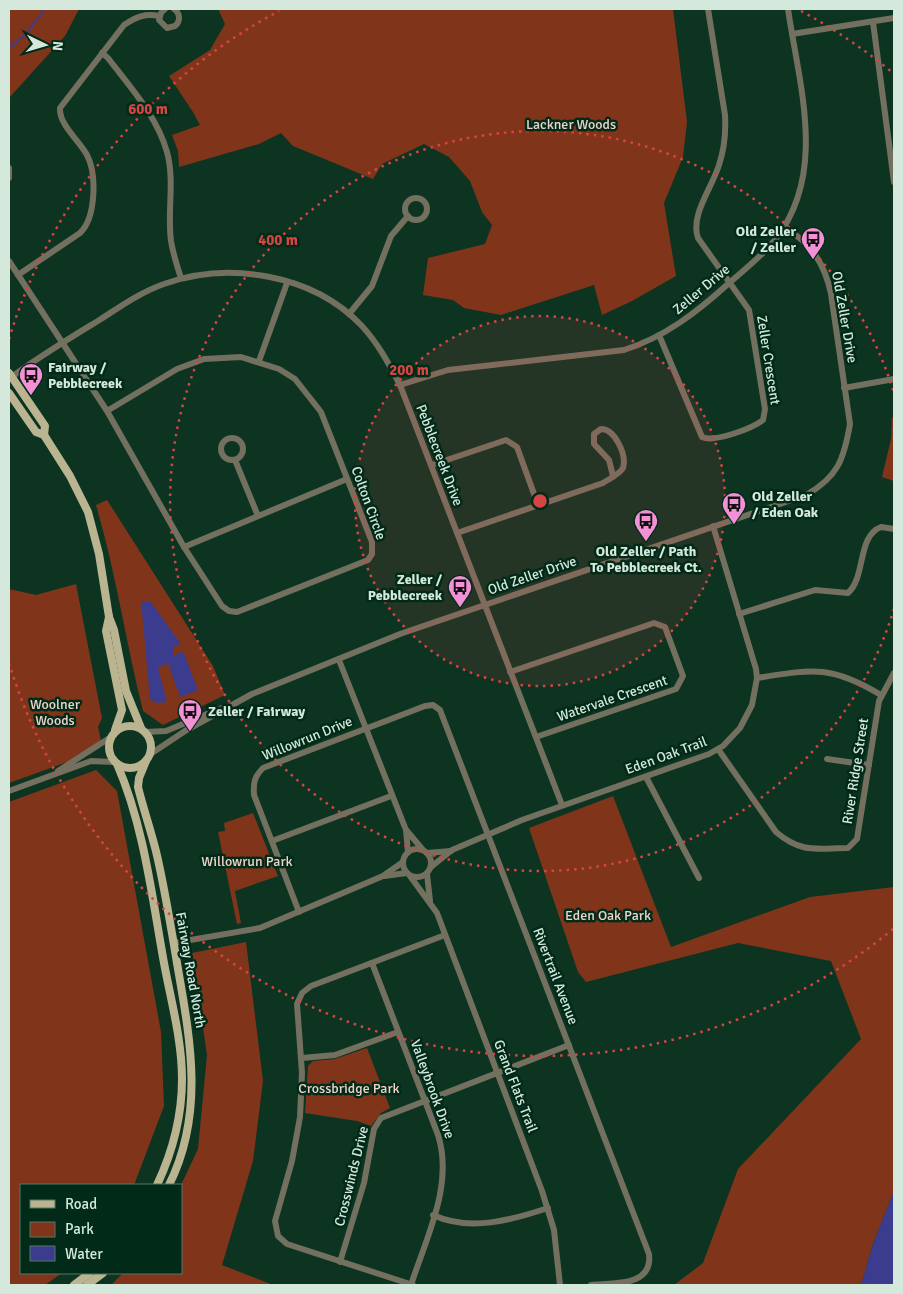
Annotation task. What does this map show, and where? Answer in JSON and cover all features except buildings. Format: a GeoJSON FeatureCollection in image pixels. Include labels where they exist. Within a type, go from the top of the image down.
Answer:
{"type":"FeatureCollection","features":[{"type":"Feature","properties":{"kind":"main road"},"geometry":{"type":"LineString","coordinates":[[10,376],[45,426],[44,435]]}},
{"type":"Feature","properties":{"kind":"main road"},"geometry":{"type":"LineString","coordinates":[[9,393],[36,432],[44,435],[70,476],[88,512],[99,554],[109,618],[114,630],[128,698],[151,746],[148,758],[133,768],[116,763],[108,750],[122,710],[106,631],[109,618]]}},
{"type":"Feature","properties":{"kind":"main road"},"geometry":{"type":"LineString","coordinates":[[113,734],[130,725],[143,730]]}},
{"type":"Feature","properties":{"kind":"main road","name":"Fairway Road North"},"geometry":{"type":"LineString","coordinates":[[148,758],[139,778],[138,787],[158,860],[190,1040],[193,1079],[190,1114],[182,1151],[169,1184]]}},
{"type":"Feature","properties":{"kind":"main road","name":"Fairway Road North"},"geometry":{"type":"LineString","coordinates":[[116,763],[129,796],[147,868],[178,1041],[182,1079],[178,1115],[171,1148],[157,1184]]}},
{"type":"Feature","properties":{"kind":"main road"},"geometry":{"type":"LineString","coordinates":[[74,1285],[89,1274]]}},
{"type":"Feature","properties":{"kind":"main road"},"geometry":{"type":"LineString","coordinates":[[87,1285],[102,1274]]}},
{"type":"Feature","properties":{"kind":"street"},"geometry":{"type":"LineString","coordinates":[[160,16],[165,9]]}},
{"type":"Feature","properties":{"kind":"street"},"geometry":{"type":"LineString","coordinates":[[160,16],[164,26],[175,26],[180,20],[179,15],[174,9]]}},
{"type":"Feature","properties":{"kind":"street"},"geometry":{"type":"LineString","coordinates":[[708,9],[725,115],[725,132],[720,165],[697,218],[696,230],[698,238],[730,282]]}},
{"type":"Feature","properties":{"kind":"street","name":"Zeller Drive"},"geometry":{"type":"LineString","coordinates":[[400,385],[448,370],[624,350],[659,335],[698,311],[767,250],[784,227],[802,182],[807,144],[788,9]]}},
{"type":"Feature","properties":{"kind":"street"},"geometry":{"type":"LineString","coordinates":[[18,275],[80,233],[89,221],[92,211],[91,164],[83,148],[60,114],[60,108],[124,25],[135,18],[148,14],[160,16]]}},
{"type":"Feature","properties":{"kind":"street"},"geometry":{"type":"LineString","coordinates":[[792,34],[894,18]]}},
{"type":"Feature","properties":{"kind":"street"},"geometry":{"type":"LineString","coordinates":[[873,22],[894,182]]}},
{"type":"Feature","properties":{"kind":"street"},"geometry":{"type":"LineString","coordinates":[[102,53],[108,58],[154,119],[162,136],[170,174],[171,240],[181,278]]}},
{"type":"Feature","properties":{"kind":"street"},"geometry":{"type":"LineString","coordinates":[[9,168],[9,178]]}},
{"type":"Feature","properties":{"kind":"street"},"geometry":{"type":"LineString","coordinates":[[349,314],[372,286],[391,236],[408,216]]}},
{"type":"Feature","properties":{"kind":"street","name":"Old Zeller Drive"},"geometry":{"type":"LineString","coordinates":[[143,730],[166,731],[400,634],[806,495],[823,485],[840,465],[847,445],[850,424],[827,274],[812,248],[784,227]]}},
{"type":"Feature","properties":{"kind":"street","name":"Colton Circle"},"geometry":{"type":"LineString","coordinates":[[9,261],[107,411],[184,547],[222,606],[229,611],[237,612],[368,560],[372,554],[372,542],[321,412],[295,379],[279,369],[260,361],[226,356],[204,359],[191,363],[107,411]]}},
{"type":"Feature","properties":{"kind":"street","name":"Pebblecreek Drive"},"geometry":{"type":"LineString","coordinates":[[10,376],[135,297],[181,278],[212,272],[244,273],[269,277],[320,295],[349,314],[373,340],[400,385],[562,805]]}},
{"type":"Feature","properties":{"kind":"street","name":"Zeller Crescent"},"geometry":{"type":"LineString","coordinates":[[659,335],[702,437],[712,440],[757,425],[763,420],[764,409],[751,317],[747,305],[730,282]]}},
{"type":"Feature","properties":{"kind":"street"},"geometry":{"type":"LineString","coordinates":[[260,361],[287,283]]}},
{"type":"Feature","properties":{"kind":"street"},"geometry":{"type":"LineString","coordinates":[[844,388],[894,380]]}},
{"type":"Feature","properties":{"kind":"street"},"geometry":{"type":"LineString","coordinates":[[457,533],[603,483],[622,470],[624,465],[614,435],[607,429],[601,428],[594,434],[594,444],[609,460],[613,476]]}},
{"type":"Feature","properties":{"kind":"street"},"geometry":{"type":"LineString","coordinates":[[432,465],[506,440],[516,447],[538,505]]}},
{"type":"Feature","properties":{"kind":"street"},"geometry":{"type":"LineString","coordinates":[[234,460],[258,516]]}},
{"type":"Feature","properties":{"kind":"street"},"geometry":{"type":"LineString","coordinates":[[184,547],[347,479]]}},
{"type":"Feature","properties":{"kind":"street","name":"Eden Oak Trail"},"geometry":{"type":"LineString","coordinates":[[431,867],[452,850],[489,834],[562,805],[646,777],[718,750],[740,728],[752,705],[757,678],[756,669],[712,526]]}},
{"type":"Feature","properties":{"kind":"street"},"geometry":{"type":"LineString","coordinates":[[739,614],[815,590],[848,593],[855,583],[871,534],[881,527],[894,529]]}},
{"type":"Feature","properties":{"kind":"street","name":"Watervale Crescent"},"geometry":{"type":"LineString","coordinates":[[510,672],[654,623],[665,626],[669,633],[683,676],[676,689],[536,737]]}},
{"type":"Feature","properties":{"kind":"street"},"geometry":{"type":"LineString","coordinates":[[339,660],[406,830],[425,851],[431,867],[428,874],[419,878],[408,875],[383,876]]}},
{"type":"Feature","properties":{"kind":"street"},"geometry":{"type":"LineString","coordinates":[[757,678],[826,671],[853,679],[881,695],[894,673]]}},
{"type":"Feature","properties":{"kind":"street","name":"River Ridge Street"},"geometry":{"type":"LineString","coordinates":[[718,750],[776,832],[788,843],[801,848],[848,848],[857,839],[881,695]]}},
{"type":"Feature","properties":{"kind":"street","name":"Old Zeller Drive"},"geometry":{"type":"LineString","coordinates":[[148,758],[175,737],[237,702]]}},
{"type":"Feature","properties":{"kind":"street","name":"Rivertrail Avenue"},"geometry":{"type":"LineString","coordinates":[[366,728],[425,706],[434,706],[440,710],[650,1258],[647,1270],[636,1280],[591,1285]]}},
{"type":"Feature","properties":{"kind":"street","name":"Willowrun Drive"},"geometry":{"type":"LineString","coordinates":[[299,912],[254,794],[254,779],[263,768],[366,728]]}},
{"type":"Feature","properties":{"kind":"street"},"geometry":{"type":"LineString","coordinates":[[53,775],[113,734]]}},
{"type":"Feature","properties":{"kind":"street"},"geometry":{"type":"LineString","coordinates":[[827,759],[869,765]]}},
{"type":"Feature","properties":{"kind":"street"},"geometry":{"type":"LineString","coordinates":[[9,791],[91,761],[116,763]]}},
{"type":"Feature","properties":{"kind":"street"},"geometry":{"type":"LineString","coordinates":[[646,777],[699,878]]}},
{"type":"Feature","properties":{"kind":"street"},"geometry":{"type":"LineString","coordinates":[[272,841],[391,796]]}},
{"type":"Feature","properties":{"kind":"street"},"geometry":{"type":"LineString","coordinates":[[173,943],[260,928],[383,876],[403,862],[408,852],[406,830]]}},
{"type":"Feature","properties":{"kind":"street"},"geometry":{"type":"LineString","coordinates":[[408,852],[415,849],[425,851]]}},
{"type":"Feature","properties":{"kind":"street","name":"Eden Oak Trail"},"geometry":{"type":"LineString","coordinates":[[425,851],[452,850]]}},
{"type":"Feature","properties":{"kind":"street"},"geometry":{"type":"LineString","coordinates":[[403,862],[408,875]]}},
{"type":"Feature","properties":{"kind":"street","name":"Grand Flats Trail"},"geometry":{"type":"LineString","coordinates":[[428,874],[430,901]]}},
{"type":"Feature","properties":{"kind":"street","name":"Grand Flats Trail"},"geometry":{"type":"LineString","coordinates":[[408,875],[430,901],[437,914],[548,1208],[556,1239],[560,1285]]}},
{"type":"Feature","properties":{"kind":"street"},"geometry":{"type":"LineString","coordinates":[[412,1285],[287,1244],[278,1236],[275,1229],[276,1217],[298,1132],[302,1088],[302,1058],[296,1008],[302,993],[311,986],[445,935]]}},
{"type":"Feature","properties":{"kind":"street","name":"Valleybrook Drive"},"geometry":{"type":"LineString","coordinates":[[372,963],[441,1143],[444,1158],[443,1181],[412,1285]]}},
{"type":"Feature","properties":{"kind":"street"},"geometry":{"type":"LineString","coordinates":[[302,1058],[335,1055],[398,1032]]}},
{"type":"Feature","properties":{"kind":"street","name":"Crosswinds Drive"},"geometry":{"type":"LineString","coordinates":[[340,1262],[364,1183],[375,1126],[384,1116],[569,1045]]}},
{"type":"Feature","properties":{"kind":"street"},"geometry":{"type":"LineString","coordinates":[[434,1215],[451,1222],[468,1224],[509,1220],[548,1208]]}},
{"type":"Feature","properties":{"kind":"green space"},"geometry":{"type":"Polygon","coordinates":[[[9,9],[79,9],[65,36],[9,98],[9,9]]]}},
{"type":"Feature","properties":{"kind":"green space","name":"Lackner Woods"},"geometry":{"type":"Polygon","coordinates":[[[218,9],[673,9],[687,122],[683,157],[664,203],[676,276],[632,301],[602,315],[594,285],[501,315],[464,308],[453,300],[423,295],[428,258],[485,244],[492,225],[482,212],[470,181],[449,157],[424,144],[382,164],[373,179],[293,146],[281,133],[259,144],[179,167],[178,151],[172,135],[200,125],[169,76],[210,50],[225,24],[218,9]]]}},
{"type":"Feature","properties":{"kind":"green space"},"geometry":{"type":"Polygon","coordinates":[[[892,418],[894,418],[894,481],[882,477],[891,439],[892,418]]]}},
{"type":"Feature","properties":{"kind":"green space"},"geometry":{"type":"Polygon","coordinates":[[[107,500],[213,666],[225,695],[163,725],[143,711],[96,505],[107,500]]]}},
{"type":"Feature","properties":{"kind":"green space","name":"Woolner Woods"},"geometry":{"type":"Polygon","coordinates":[[[76,584],[102,718],[98,727],[101,741],[92,753],[9,783],[9,589],[36,595],[76,584]]]}},
{"type":"Feature","properties":{"kind":"green space"},"geometry":{"type":"Polygon","coordinates":[[[96,770],[117,791],[161,1032],[164,1106],[134,1184],[20,1184],[20,1274],[61,1274],[45,1285],[9,1285],[9,802],[96,770]]]}},
{"type":"Feature","properties":{"kind":"green space","name":"Eden Oak Park"},"geometry":{"type":"Polygon","coordinates":[[[613,796],[671,947],[810,897],[894,887],[894,1191],[873,1244],[861,1285],[674,1285],[703,1263],[738,1169],[861,1039],[831,961],[738,943],[586,982],[578,972],[529,828],[613,796]]]}},
{"type":"Feature","properties":{"kind":"green space","name":"Willowrun Park"},"geometry":{"type":"Polygon","coordinates":[[[253,813],[278,876],[235,891],[241,923],[237,924],[218,832],[225,831],[224,823],[253,813]]]}},
{"type":"Feature","properties":{"kind":"green space"},"geometry":{"type":"Polygon","coordinates":[[[246,942],[263,1081],[253,1161],[222,1265],[273,1285],[111,1285],[122,1274],[182,1274],[181,1184],[198,1149],[207,1055],[192,953],[246,942]]]}},
{"type":"Feature","properties":{"kind":"green space","name":"Crossbridge Park"},"geometry":{"type":"Polygon","coordinates":[[[367,1048],[390,1108],[381,1113],[371,1126],[357,1121],[305,1113],[308,1066],[313,1061],[335,1059],[367,1048]]]}},
{"type":"Feature","properties":{"kind":"water"},"geometry":{"type":"Polygon","coordinates":[[[141,601],[150,601],[181,644],[173,647],[173,656],[183,651],[198,690],[180,697],[168,663],[158,668],[167,702],[157,703],[150,699],[141,601]]]}},
{"type":"Feature","properties":{"kind":"water"},"geometry":{"type":"Polygon","coordinates":[[[894,1191],[894,1285],[861,1285],[873,1244],[894,1191]]]}},
{"type":"Feature","properties":{"kind":"waterway"},"geometry":{"type":"LineString","coordinates":[[9,48],[26,34],[45,9]]}},
{"type":"Feature","properties":{"kind":"place","name":"Old Zeller / Zeller"},"geometry":{"type":"Point","coordinates":[813,260]}},
{"type":"Feature","properties":{"kind":"place","name":"Fairway / Pebblecreek"},"geometry":{"type":"Point","coordinates":[31,396]}},
{"type":"Feature","properties":{"kind":"place","name":"Old Zeller / Eden Oak"},"geometry":{"type":"Point","coordinates":[734,525]}},
{"type":"Feature","properties":{"kind":"place","name":"Old Zeller / Path To Pebblecreek Ct."},"geometry":{"type":"Point","coordinates":[646,542]}},
{"type":"Feature","properties":{"kind":"place","name":"Zeller / Pebblecreek"},"geometry":{"type":"Point","coordinates":[460,608]}},
{"type":"Feature","properties":{"kind":"place","name":"Zeller / Fairway"},"geometry":{"type":"Point","coordinates":[190,732]}}]}
